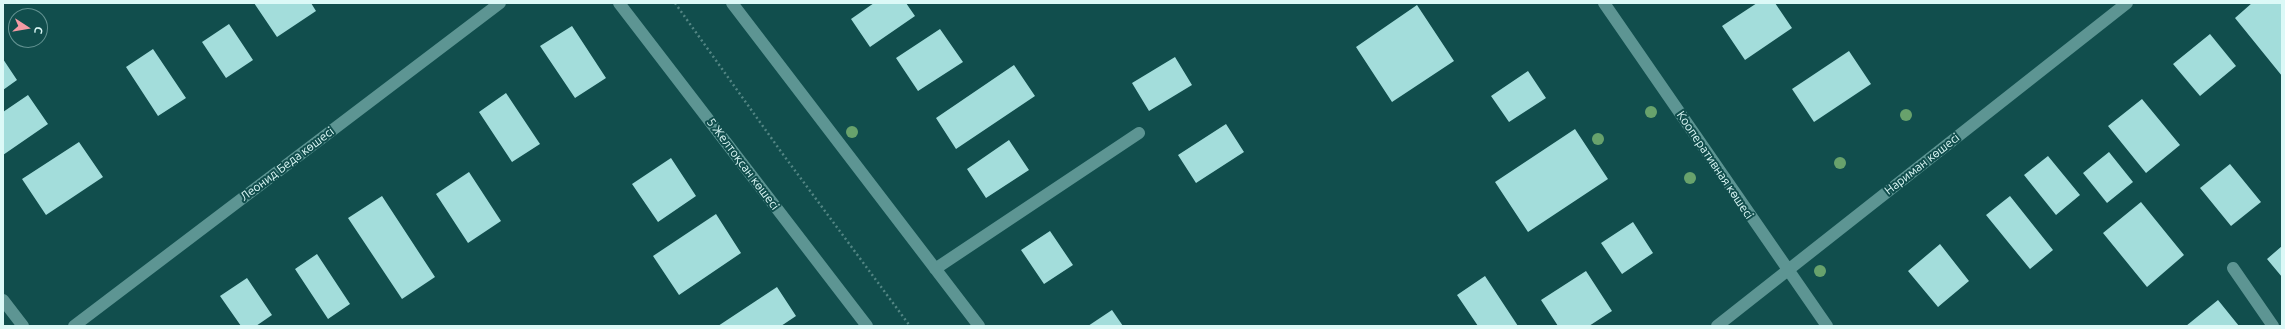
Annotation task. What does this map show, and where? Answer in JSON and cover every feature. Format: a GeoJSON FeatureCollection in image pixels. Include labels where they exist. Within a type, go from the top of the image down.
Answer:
{"type":"FeatureCollection","features":[{"type":"Feature","properties":{"kind":"street","name":"Леонид Беда көшесі"},"geometry":{"type":"LineString","coordinates":[[74,326],[500,3]]}},
{"type":"Feature","properties":{"kind":"street","name":"5 Желтоқсан көшесі"},"geometry":{"type":"LineString","coordinates":[[619,3],[867,326]]}},
{"type":"Feature","properties":{"kind":"street"},"geometry":{"type":"LineString","coordinates":[[732,3],[979,326]]}},
{"type":"Feature","properties":{"kind":"street","name":"Кооперативная көшесі"},"geometry":{"type":"LineString","coordinates":[[1604,3],[1827,326]]}},
{"type":"Feature","properties":{"kind":"street","name":"Нариман көшесі"},"geometry":{"type":"LineString","coordinates":[[1717,326],[2127,3]]}},
{"type":"Feature","properties":{"kind":"street"},"geometry":{"type":"LineString","coordinates":[[935,269],[1139,133]]}},
{"type":"Feature","properties":{"kind":"street"},"geometry":{"type":"LineString","coordinates":[[2233,268],[2273,326]]}},
{"type":"Feature","properties":{"kind":"street"},"geometry":{"type":"LineString","coordinates":[[3,300],[23,326]]}},
{"type":"Feature","properties":{"kind":"path"},"geometry":{"type":"LineString","coordinates":[[675,3],[778,147],[910,326]]}},
{"type":"Feature","properties":{"kind":"building"},"geometry":{"type":"Polygon","coordinates":[[[254,3],[311,3],[316,11],[277,37],[254,3]]]}},
{"type":"Feature","properties":{"kind":"building"},"geometry":{"type":"Polygon","coordinates":[[[874,3],[906,3],[915,16],[870,47],[851,19],[874,3]]]}},
{"type":"Feature","properties":{"kind":"building"},"geometry":{"type":"Polygon","coordinates":[[[1757,3],[1775,3],[1792,28],[1745,60],[1722,26],[1757,3]]]}},
{"type":"Feature","properties":{"kind":"building"},"geometry":{"type":"Polygon","coordinates":[[[2252,3],[2282,3],[2282,76],[2235,18],[2252,3]]]}},
{"type":"Feature","properties":{"kind":"building"},"geometry":{"type":"Polygon","coordinates":[[[1417,5],[1454,61],[1392,102],[1356,47],[1417,5]]]}},
{"type":"Feature","properties":{"kind":"building"},"geometry":{"type":"Polygon","coordinates":[[[229,24],[253,60],[226,78],[202,42],[229,24]]]}},
{"type":"Feature","properties":{"kind":"building"},"geometry":{"type":"Polygon","coordinates":[[[572,26],[606,78],[575,98],[540,46],[572,26]]]}},
{"type":"Feature","properties":{"kind":"building"},"geometry":{"type":"Polygon","coordinates":[[[940,29],[963,62],[918,91],[896,58],[940,29]]]}},
{"type":"Feature","properties":{"kind":"building"},"geometry":{"type":"Polygon","coordinates":[[[2210,34],[2236,66],[2200,96],[2173,64],[2210,34]]]}},
{"type":"Feature","properties":{"kind":"building"},"geometry":{"type":"Polygon","coordinates":[[[153,49],[186,98],[158,116],[126,67],[153,49]]]}},
{"type":"Feature","properties":{"kind":"building"},"geometry":{"type":"Polygon","coordinates":[[[1849,51],[1871,84],[1814,122],[1792,89],[1849,51]]]}},
{"type":"Feature","properties":{"kind":"building"},"geometry":{"type":"Polygon","coordinates":[[[1175,57],[1192,85],[1149,111],[1132,83],[1175,57]]]}},
{"type":"Feature","properties":{"kind":"building"},"geometry":{"type":"Polygon","coordinates":[[[3,59],[17,80],[3,90],[3,59]]]}},
{"type":"Feature","properties":{"kind":"building"},"geometry":{"type":"Polygon","coordinates":[[[1014,65],[1035,96],[956,149],[936,118],[1014,65]]]}},
{"type":"Feature","properties":{"kind":"building"},"geometry":{"type":"Polygon","coordinates":[[[1528,71],[1546,98],[1509,122],[1491,96],[1528,71]]]}},
{"type":"Feature","properties":{"kind":"building"},"geometry":{"type":"Polygon","coordinates":[[[506,93],[540,144],[512,162],[479,112],[506,93]]]}},
{"type":"Feature","properties":{"kind":"building"},"geometry":{"type":"Polygon","coordinates":[[[28,95],[48,124],[3,155],[3,112],[28,95]]]}},
{"type":"Feature","properties":{"kind":"building"},"geometry":{"type":"Polygon","coordinates":[[[2142,99],[2180,145],[2146,173],[2108,126],[2142,99]]]}},
{"type":"Feature","properties":{"kind":"building"},"geometry":{"type":"Polygon","coordinates":[[[1226,124],[1244,152],[1196,183],[1178,155],[1226,124]]]}},
{"type":"Feature","properties":{"kind":"building"},"geometry":{"type":"Polygon","coordinates":[[[1575,129],[1608,179],[1528,232],[1495,182],[1575,129]]]}},
{"type":"Feature","properties":{"kind":"building"},"geometry":{"type":"Polygon","coordinates":[[[1009,140],[1029,170],[986,198],[967,169],[1009,140]]]}},
{"type":"Feature","properties":{"kind":"building"},"geometry":{"type":"Polygon","coordinates":[[[79,142],[103,177],[46,215],[22,179],[79,142]]]}},
{"type":"Feature","properties":{"kind":"building"},"geometry":{"type":"Polygon","coordinates":[[[2109,152],[2133,182],[2107,203],[2083,173],[2109,152]]]}},
{"type":"Feature","properties":{"kind":"building"},"geometry":{"type":"Polygon","coordinates":[[[2048,156],[2080,195],[2056,215],[2024,175],[2048,156]]]}},
{"type":"Feature","properties":{"kind":"building"},"geometry":{"type":"Polygon","coordinates":[[[671,158],[696,196],[658,222],[632,184],[671,158]]]}},
{"type":"Feature","properties":{"kind":"building"},"geometry":{"type":"Polygon","coordinates":[[[2230,164],[2261,202],[2231,226],[2200,188],[2230,164]]]}},
{"type":"Feature","properties":{"kind":"building"},"geometry":{"type":"Polygon","coordinates":[[[469,172],[501,221],[468,243],[436,194],[469,172]]]}},
{"type":"Feature","properties":{"kind":"building"},"geometry":{"type":"Polygon","coordinates":[[[382,196],[435,277],[402,299],[348,218],[382,196]]]}},
{"type":"Feature","properties":{"kind":"building"},"geometry":{"type":"Polygon","coordinates":[[[2010,196],[2053,250],[2030,269],[1986,215],[2010,196]]]}},
{"type":"Feature","properties":{"kind":"building"},"geometry":{"type":"Polygon","coordinates":[[[2141,202],[2184,255],[2147,287],[2103,233],[2141,202]]]}},
{"type":"Feature","properties":{"kind":"building"},"geometry":{"type":"Polygon","coordinates":[[[716,214],[741,253],[679,295],[653,256],[716,214]]]}},
{"type":"Feature","properties":{"kind":"building"},"geometry":{"type":"Polygon","coordinates":[[[1633,222],[1653,253],[1622,274],[1601,243],[1633,222]]]}},
{"type":"Feature","properties":{"kind":"building"},"geometry":{"type":"Polygon","coordinates":[[[1050,231],[1073,265],[1044,284],[1021,250],[1050,231]]]}},
{"type":"Feature","properties":{"kind":"building"},"geometry":{"type":"Polygon","coordinates":[[[1940,244],[1969,281],[1938,307],[1908,271],[1940,244]]]}},
{"type":"Feature","properties":{"kind":"building"},"geometry":{"type":"Polygon","coordinates":[[[2282,246],[2282,277],[2267,259],[2282,246]]]}},
{"type":"Feature","properties":{"kind":"building"},"geometry":{"type":"Polygon","coordinates":[[[317,254],[350,304],[328,319],[295,269],[317,254]]]}},
{"type":"Feature","properties":{"kind":"building"},"geometry":{"type":"Polygon","coordinates":[[[1586,271],[1612,311],[1589,326],[1558,326],[1541,300],[1586,271]]]}},
{"type":"Feature","properties":{"kind":"building"},"geometry":{"type":"Polygon","coordinates":[[[1485,276],[1518,326],[1478,326],[1457,295],[1485,276]]]}},
{"type":"Feature","properties":{"kind":"building"},"geometry":{"type":"Polygon","coordinates":[[[247,278],[272,315],[256,326],[241,326],[220,296],[247,278]]]}},
{"type":"Feature","properties":{"kind":"building"},"geometry":{"type":"Polygon","coordinates":[[[777,287],[796,316],[781,326],[718,326],[777,287]]]}},
{"type":"Feature","properties":{"kind":"building"},"geometry":{"type":"Polygon","coordinates":[[[2218,300],[2239,326],[2186,326],[2218,300]]]}},
{"type":"Feature","properties":{"kind":"building"},"geometry":{"type":"Polygon","coordinates":[[[1112,310],[1123,326],[1088,326],[1112,310]]]}}]}
